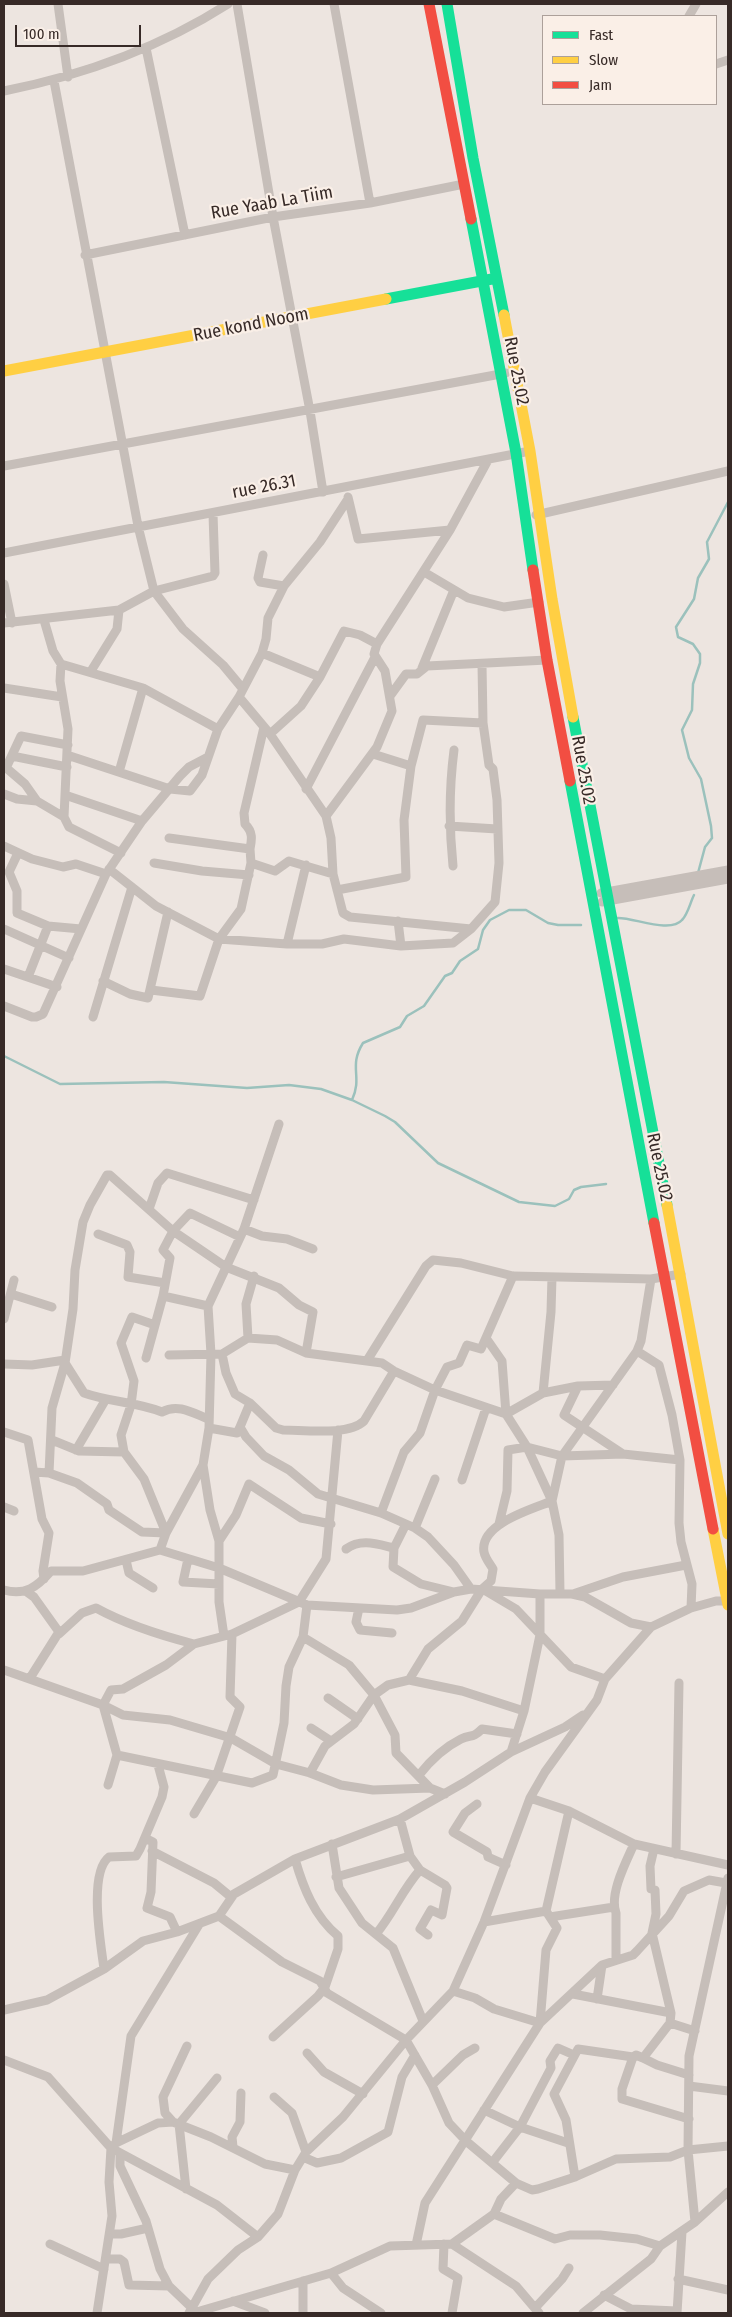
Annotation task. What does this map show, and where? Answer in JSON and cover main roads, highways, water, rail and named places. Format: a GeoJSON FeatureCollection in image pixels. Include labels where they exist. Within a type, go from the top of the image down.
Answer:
{"type":"FeatureCollection","features":[{"type":"Feature","properties":{"kind":"main road","name":"Rue 25.02"},"geometry":{"type":"LineString","coordinates":[[429,4],[481,281],[516,453],[547,660],[728,1602]]}},
{"type":"Feature","properties":{"kind":"main road","name":"Rue 25.02"},"geometry":{"type":"LineString","coordinates":[[447,4],[473,158],[516,371],[552,599],[646,1104],[681,1274],[728,1534]]}},
{"type":"Feature","properties":{"kind":"main road","name":"Rue kond Noom"},"geometry":{"type":"LineString","coordinates":[[4,371],[497,278]]}},
{"type":"Feature","properties":{"kind":"waterway"},"geometry":{"type":"LineString","coordinates":[[698,873],[705,847],[712,838],[711,826],[701,779],[689,758],[682,730],[692,710],[693,684],[700,663],[700,654],[693,644],[678,637],[676,627],[694,599],[698,578],[709,559],[707,542],[728,502]]}},
{"type":"Feature","properties":{"kind":"waterway"},"geometry":{"type":"LineString","coordinates":[[617,918],[660,925],[676,924],[686,915],[694,895]]}},
{"type":"Feature","properties":{"kind":"waterway"},"geometry":{"type":"LineString","coordinates":[[352,1100],[356,1084],[356,1059],[363,1043],[400,1027],[407,1016],[424,1006],[445,976],[452,973],[460,961],[478,949],[483,930],[490,920],[509,910],[526,910],[548,923],[581,925]]}},
{"type":"Feature","properties":{"kind":"waterway"},"geometry":{"type":"LineString","coordinates":[[4,1056],[60,1084],[164,1082],[247,1088],[289,1085],[321,1089],[352,1100],[385,1116],[395,1122],[438,1163],[519,1202],[555,1206],[569,1199],[574,1190],[581,1187],[606,1184]]}}]}
